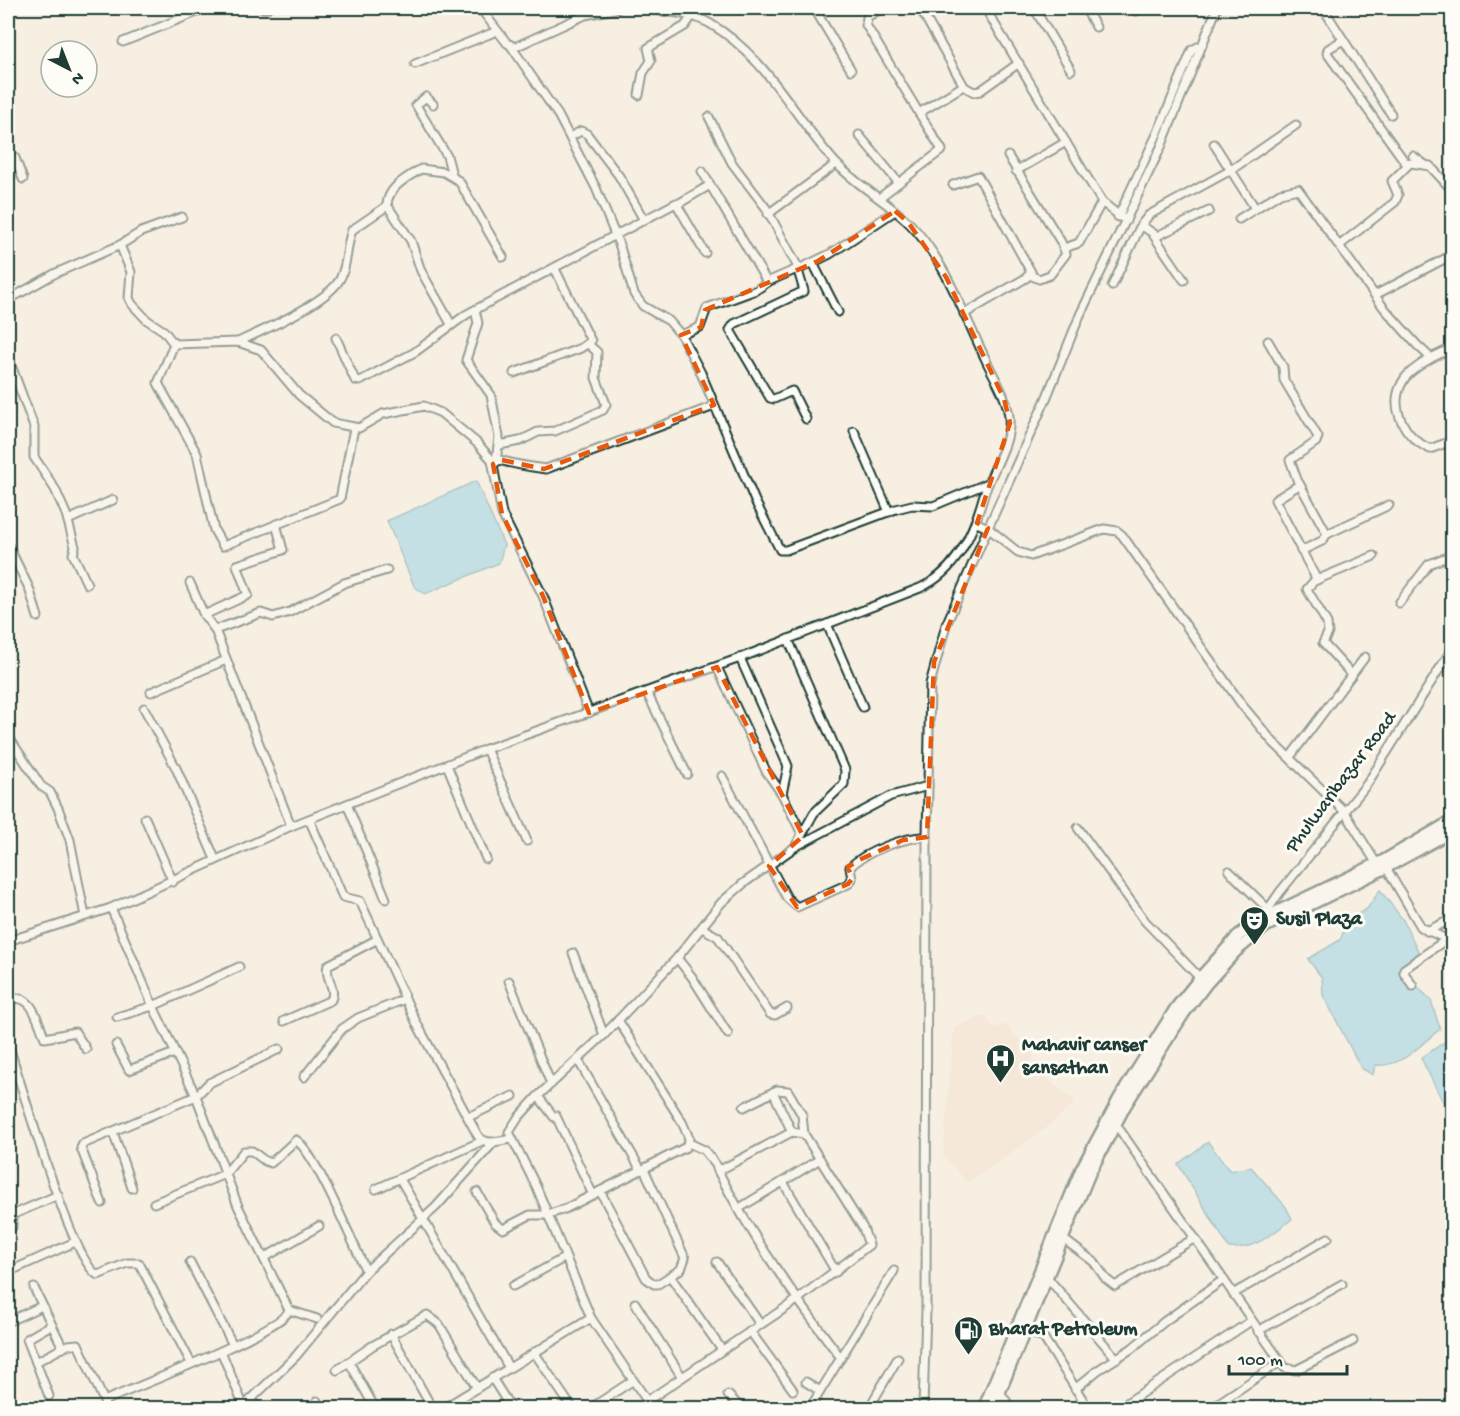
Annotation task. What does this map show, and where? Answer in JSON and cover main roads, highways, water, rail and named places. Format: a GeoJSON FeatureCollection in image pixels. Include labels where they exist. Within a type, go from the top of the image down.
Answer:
{"type":"FeatureCollection","features":[{"type":"Feature","properties":{"kind":"highway"},"geometry":{"type":"LineString","coordinates":[[984,1408],[1047,1277],[1112,1119],[1184,1013],[1221,967],[1255,933],[1382,866],[1452,821]]}},
{"type":"Feature","properties":{"kind":"highway"},"geometry":{"type":"LineString","coordinates":[[1408,851],[1452,831]]}},
{"type":"Feature","properties":{"kind":"highway"},"geometry":{"type":"LineString","coordinates":[[993,1408],[1067,1202],[1171,1016],[1200,978],[1239,935],[1264,913],[1382,866]]}},
{"type":"Feature","properties":{"kind":"water"},"geometry":{"type":"Polygon","coordinates":[[[476,481],[504,545],[499,563],[425,594],[414,586],[387,521],[476,481]]]}},
{"type":"Feature","properties":{"kind":"water"},"geometry":{"type":"Polygon","coordinates":[[[1380,890],[1403,920],[1421,957],[1404,969],[1411,981],[1431,1000],[1440,1029],[1402,1059],[1385,1065],[1375,1065],[1373,1075],[1361,1068],[1323,995],[1322,978],[1308,959],[1340,940],[1349,919],[1367,909],[1380,890]]]}},
{"type":"Feature","properties":{"kind":"water"},"geometry":{"type":"Polygon","coordinates":[[[1452,1037],[1452,1120],[1421,1058],[1452,1037]]]}},
{"type":"Feature","properties":{"kind":"water"},"geometry":{"type":"Polygon","coordinates":[[[1208,1142],[1230,1171],[1251,1167],[1286,1207],[1292,1219],[1255,1244],[1229,1248],[1178,1164],[1208,1142]]]}},
{"type":"Feature","properties":{"kind":"place","name":"Susil Plaza"},"geometry":{"type":"Point","coordinates":[1255,946]}},
{"type":"Feature","properties":{"kind":"place","name":"Mahavir canser sansathan"},"geometry":{"type":"Point","coordinates":[1001,1084]}},
{"type":"Feature","properties":{"kind":"place","name":"Bharat Petroleum"},"geometry":{"type":"Point","coordinates":[968,1356]}}]}
